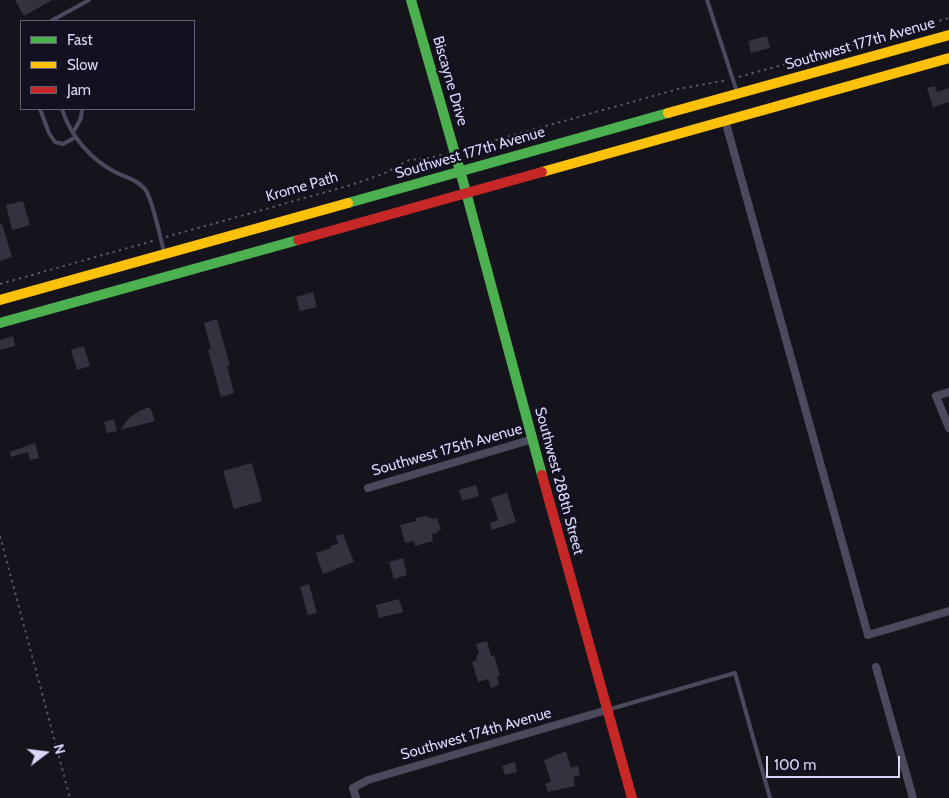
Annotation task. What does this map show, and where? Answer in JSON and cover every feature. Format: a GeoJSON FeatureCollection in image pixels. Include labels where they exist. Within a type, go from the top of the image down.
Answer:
{"type":"FeatureCollection","features":[{"type":"Feature","properties":{"kind":"main road","name":"Biscayne Drive"},"geometry":{"type":"LineString","coordinates":[[411,0],[459,171]]}},
{"type":"Feature","properties":{"kind":"main road","name":"Southwest 177th Avenue"},"geometry":{"type":"LineString","coordinates":[[0,300],[949,35]]}},
{"type":"Feature","properties":{"kind":"main road"},"geometry":{"type":"LineString","coordinates":[[0,323],[949,58]]}},
{"type":"Feature","properties":{"kind":"main road","name":"Southwest 288th Street"},"geometry":{"type":"LineString","coordinates":[[459,171],[632,798]]}},
{"type":"Feature","properties":{"kind":"street"},"geometry":{"type":"LineString","coordinates":[[725,120],[868,635],[949,611]]}},
{"type":"Feature","properties":{"kind":"street"},"geometry":{"type":"LineString","coordinates":[[949,392],[936,396],[949,428]]}},
{"type":"Feature","properties":{"kind":"street","name":"Southwest 175th Avenue"},"geometry":{"type":"LineString","coordinates":[[368,488],[533,439]]}},
{"type":"Feature","properties":{"kind":"street"},"geometry":{"type":"LineString","coordinates":[[876,667],[914,798]]}},
{"type":"Feature","properties":{"kind":"street","name":"Southwest 174th Avenue"},"geometry":{"type":"LineString","coordinates":[[356,798],[353,788],[368,780],[607,710]]}},
{"type":"Feature","properties":{"kind":"lane"},"geometry":{"type":"LineString","coordinates":[[53,20],[89,0]]}},
{"type":"Feature","properties":{"kind":"lane"},"geometry":{"type":"LineString","coordinates":[[706,0],[737,94]]}},
{"type":"Feature","properties":{"kind":"lane"},"geometry":{"type":"LineString","coordinates":[[40,110],[49,133],[55,142],[63,144],[76,137]]}},
{"type":"Feature","properties":{"kind":"lane"},"geometry":{"type":"LineString","coordinates":[[62,110],[73,132],[86,150],[102,164],[144,188],[165,254]]}},
{"type":"Feature","properties":{"kind":"lane"},"geometry":{"type":"LineString","coordinates":[[73,132],[81,118],[82,110]]}},
{"type":"Feature","properties":{"kind":"lane"},"geometry":{"type":"LineString","coordinates":[[607,710],[735,673],[770,798]]}},
{"type":"Feature","properties":{"kind":"path"},"geometry":{"type":"LineString","coordinates":[[738,77],[949,18]]}},
{"type":"Feature","properties":{"kind":"path"},"geometry":{"type":"LineString","coordinates":[[471,147],[678,89],[726,80]]}},
{"type":"Feature","properties":{"kind":"path","name":"Krome Path"},"geometry":{"type":"LineString","coordinates":[[166,237],[352,185],[383,174],[409,160],[442,155]]}},
{"type":"Feature","properties":{"kind":"path"},"geometry":{"type":"LineString","coordinates":[[0,284],[155,240]]}},
{"type":"Feature","properties":{"kind":"path"},"geometry":{"type":"LineString","coordinates":[[0,536],[70,798]]}},
{"type":"Feature","properties":{"kind":"building"},"geometry":{"type":"Polygon","coordinates":[[[15,0],[52,0],[24,16],[15,0]]]}},
{"type":"Feature","properties":{"kind":"building"},"geometry":{"type":"Polygon","coordinates":[[[767,36],[770,48],[751,53],[748,41],[767,36]]]}},
{"type":"Feature","properties":{"kind":"building"},"geometry":{"type":"Polygon","coordinates":[[[935,86],[937,92],[949,88],[949,102],[933,107],[927,88],[935,86]]]}},
{"type":"Feature","properties":{"kind":"building"},"geometry":{"type":"Polygon","coordinates":[[[23,201],[30,225],[12,230],[6,205],[23,201]]]}},
{"type":"Feature","properties":{"kind":"building"},"geometry":{"type":"Polygon","coordinates":[[[0,224],[2,224],[12,257],[0,261],[0,224]]]}},
{"type":"Feature","properties":{"kind":"building"},"geometry":{"type":"Polygon","coordinates":[[[313,292],[317,307],[300,311],[296,297],[313,292]]]}},
{"type":"Feature","properties":{"kind":"building"},"geometry":{"type":"Polygon","coordinates":[[[217,319],[230,366],[227,366],[234,393],[221,397],[208,350],[211,349],[204,323],[217,319]]]}},
{"type":"Feature","properties":{"kind":"building"},"geometry":{"type":"Polygon","coordinates":[[[13,336],[15,346],[0,350],[0,340],[13,336]]]}},
{"type":"Feature","properties":{"kind":"building"},"geometry":{"type":"Polygon","coordinates":[[[84,346],[90,366],[77,370],[71,350],[84,346]]]}},
{"type":"Feature","properties":{"kind":"building"},"geometry":{"type":"Polygon","coordinates":[[[150,407],[155,421],[120,430],[130,417],[150,407]]]}},
{"type":"Feature","properties":{"kind":"building"},"geometry":{"type":"Polygon","coordinates":[[[114,419],[117,431],[107,433],[104,422],[114,419]]]}},
{"type":"Feature","properties":{"kind":"building"},"geometry":{"type":"Polygon","coordinates":[[[35,443],[39,458],[30,460],[28,452],[11,457],[10,452],[35,443]]]}},
{"type":"Feature","properties":{"kind":"building"},"geometry":{"type":"Polygon","coordinates":[[[252,463],[262,501],[234,509],[223,471],[252,463]]]}},
{"type":"Feature","properties":{"kind":"building"},"geometry":{"type":"Polygon","coordinates":[[[476,485],[479,496],[462,501],[459,490],[476,485]]]}},
{"type":"Feature","properties":{"kind":"building"},"geometry":{"type":"Polygon","coordinates":[[[507,493],[516,522],[492,530],[490,523],[498,520],[491,498],[507,493]]]}},
{"type":"Feature","properties":{"kind":"building"},"geometry":{"type":"Polygon","coordinates":[[[426,516],[433,519],[437,518],[441,530],[437,531],[438,533],[432,534],[433,541],[415,546],[414,541],[405,543],[400,525],[426,516]]]}},
{"type":"Feature","properties":{"kind":"building"},"geometry":{"type":"Polygon","coordinates":[[[343,534],[354,562],[323,574],[316,553],[338,544],[336,536],[343,534]]]}},
{"type":"Feature","properties":{"kind":"building"},"geometry":{"type":"Polygon","coordinates":[[[403,558],[407,575],[394,579],[389,562],[403,558]]]}},
{"type":"Feature","properties":{"kind":"building"},"geometry":{"type":"Polygon","coordinates":[[[309,584],[317,613],[308,615],[300,587],[309,584]]]}},
{"type":"Feature","properties":{"kind":"building"},"geometry":{"type":"Polygon","coordinates":[[[399,599],[403,612],[379,618],[376,605],[399,599]]]}},
{"type":"Feature","properties":{"kind":"building"},"geometry":{"type":"Polygon","coordinates":[[[487,641],[491,656],[494,655],[500,676],[497,677],[499,685],[491,688],[488,679],[478,682],[472,662],[476,660],[477,654],[479,654],[476,644],[487,641]]]}},
{"type":"Feature","properties":{"kind":"building"},"geometry":{"type":"Polygon","coordinates":[[[566,751],[571,768],[578,766],[580,775],[573,777],[575,786],[548,792],[545,784],[551,782],[544,760],[566,751]]]}},
{"type":"Feature","properties":{"kind":"building"},"geometry":{"type":"Polygon","coordinates":[[[515,762],[517,772],[505,775],[502,766],[515,762]]]}},
{"type":"Feature","properties":{"kind":"traffic: fast"},"geometry":{"type":"LineString","coordinates":[[411,0],[466,192],[542,475]]}},
{"type":"Feature","properties":{"kind":"traffic: fast"},"geometry":{"type":"LineString","coordinates":[[348,203],[668,113]]}},
{"type":"Feature","properties":{"kind":"traffic: fast"},"geometry":{"type":"LineString","coordinates":[[0,323],[298,240]]}},
{"type":"Feature","properties":{"kind":"traffic: slow"},"geometry":{"type":"LineString","coordinates":[[668,113],[949,35]]}},
{"type":"Feature","properties":{"kind":"traffic: slow"},"geometry":{"type":"LineString","coordinates":[[542,172],[949,58]]}},
{"type":"Feature","properties":{"kind":"traffic: slow"},"geometry":{"type":"LineString","coordinates":[[0,300],[348,203]]}},
{"type":"Feature","properties":{"kind":"traffic: jam"},"geometry":{"type":"LineString","coordinates":[[298,240],[542,172]]}},
{"type":"Feature","properties":{"kind":"traffic: jam"},"geometry":{"type":"LineString","coordinates":[[542,475],[632,798]]}}]}
